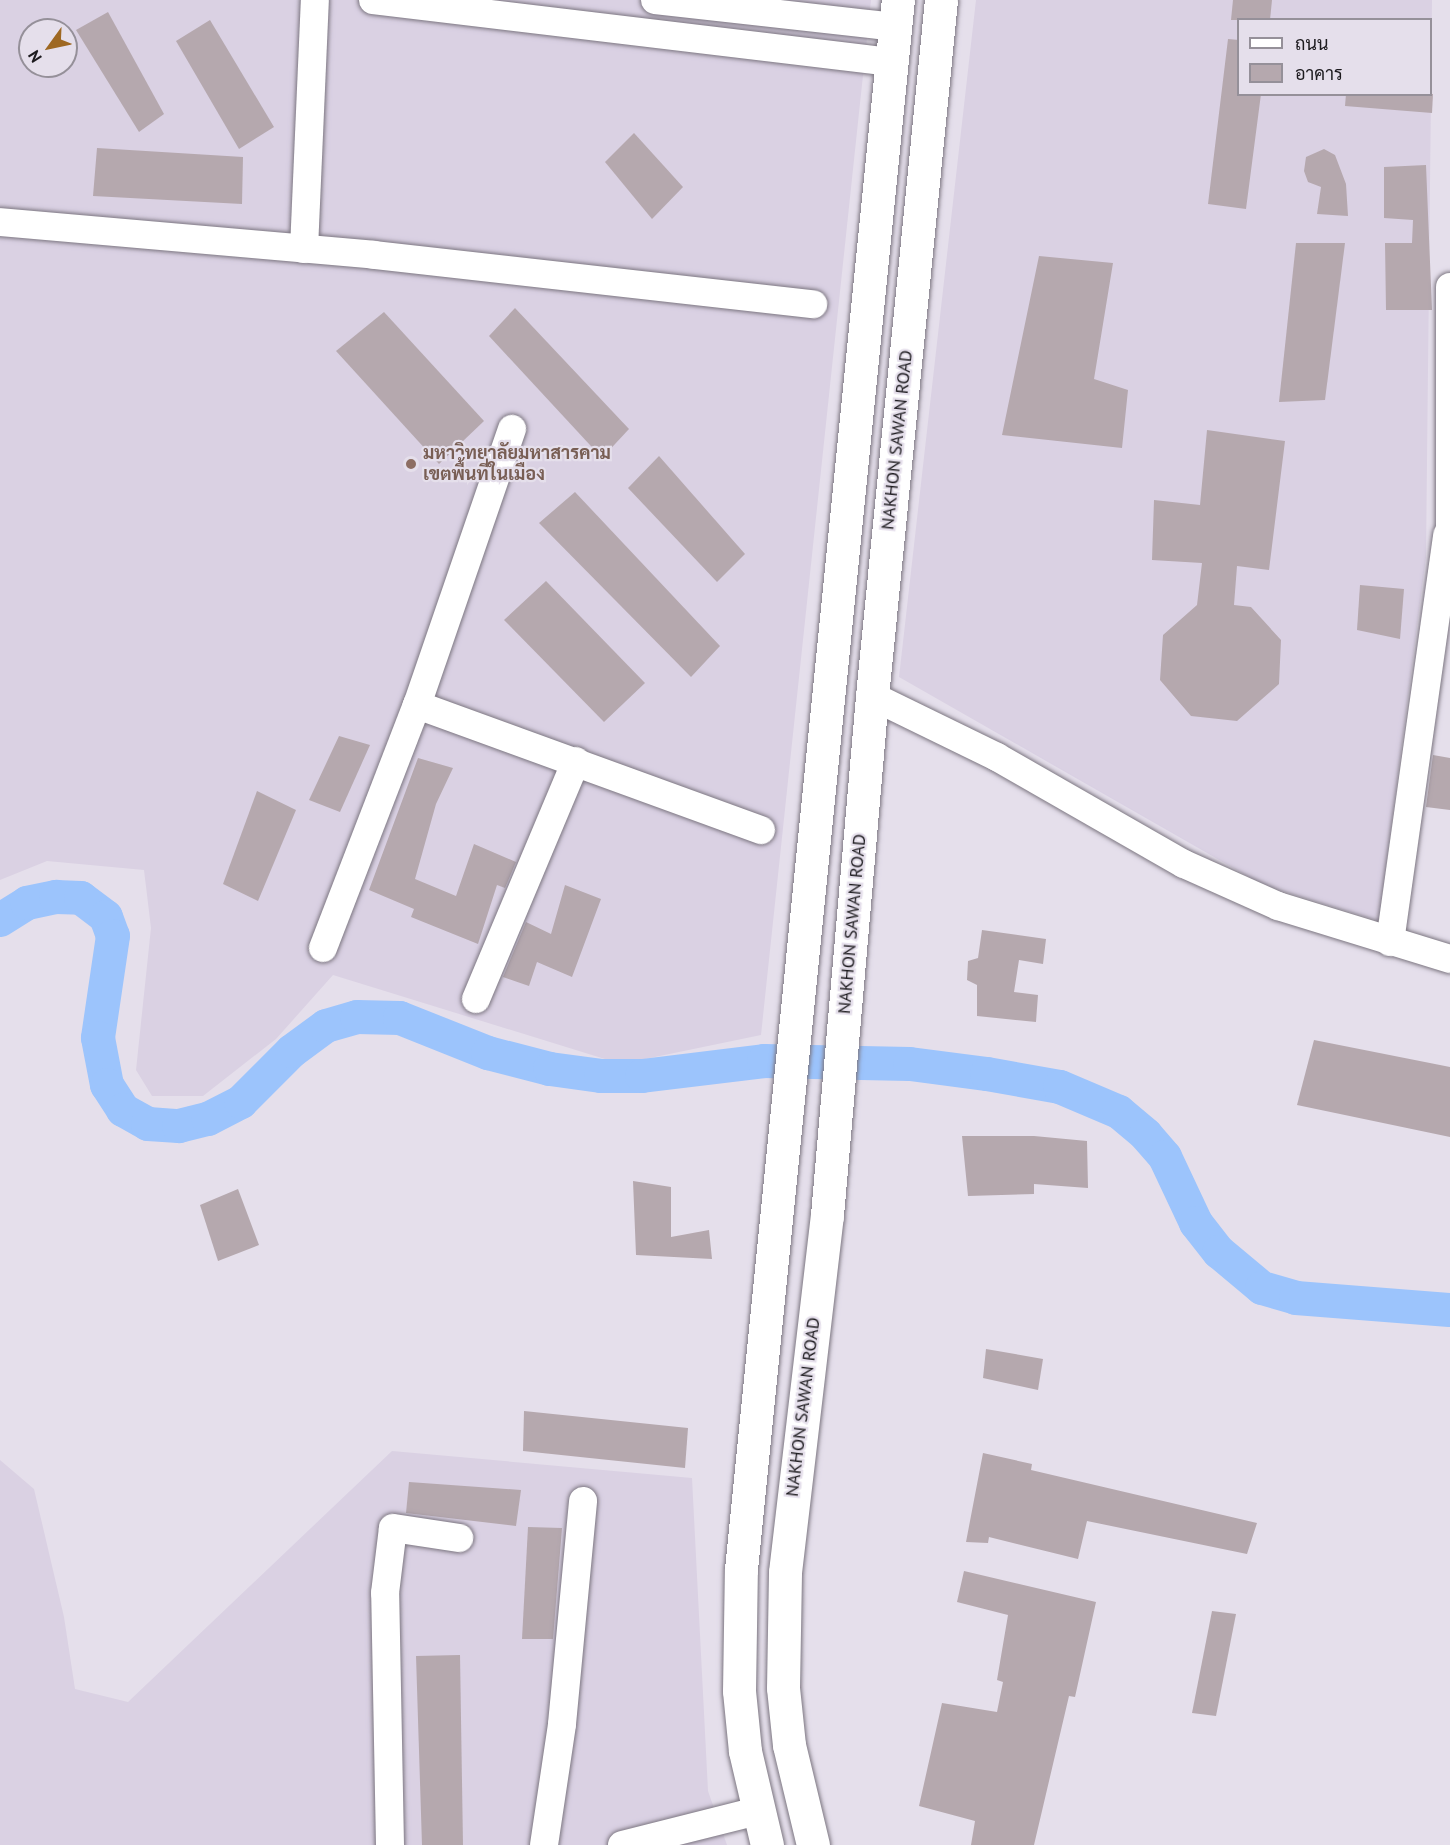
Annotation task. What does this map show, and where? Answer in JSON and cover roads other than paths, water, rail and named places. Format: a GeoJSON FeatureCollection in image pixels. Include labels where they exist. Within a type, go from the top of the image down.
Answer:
{"type":"FeatureCollection","features":[{"type":"Feature","properties":{"kind":"main road","name":"NAKHON SAWAN ROAD"},"geometry":{"type":"LineString","coordinates":[[813,1845],[789,1745],[782,1630],[789,1514],[827,1215],[872,696],[941,0]]}},
{"type":"Feature","properties":{"kind":"main road"},"geometry":{"type":"LineString","coordinates":[[767,1845],[757,1811],[745,1751],[738,1630],[746,1509],[896,14]]}},
{"type":"Feature","properties":{"kind":"main road"},"geometry":{"type":"LineString","coordinates":[[844,532],[888,537]]}},
{"type":"Feature","properties":{"kind":"street"},"geometry":{"type":"LineString","coordinates":[[304,249],[315,0]]}},
{"type":"Feature","properties":{"kind":"street"},"geometry":{"type":"LineString","coordinates":[[373,0],[554,11],[666,35],[891,62]]}},
{"type":"Feature","properties":{"kind":"street"},"geometry":{"type":"LineString","coordinates":[[666,35],[662,1],[896,14]]}},
{"type":"Feature","properties":{"kind":"street"},"geometry":{"type":"LineString","coordinates":[[0,222],[304,249],[813,304]]}},
{"type":"Feature","properties":{"kind":"street"},"geometry":{"type":"LineString","coordinates":[[1390,942],[1449,535],[1450,287]]}},
{"type":"Feature","properties":{"kind":"street"},"geometry":{"type":"LineString","coordinates":[[323,948],[417,705],[512,429]]}},
{"type":"Feature","properties":{"kind":"street"},"geometry":{"type":"LineString","coordinates":[[872,696],[1007,763],[1184,864],[1278,906],[1450,959]]}},
{"type":"Feature","properties":{"kind":"street"},"geometry":{"type":"LineString","coordinates":[[417,705],[576,760],[761,830]]}},
{"type":"Feature","properties":{"kind":"street"},"geometry":{"type":"LineString","coordinates":[[476,999],[576,760]]}},
{"type":"Feature","properties":{"kind":"street"},"geometry":{"type":"LineString","coordinates":[[544,1845],[562,1724],[584,1501]]}},
{"type":"Feature","properties":{"kind":"street"},"geometry":{"type":"LineString","coordinates":[[390,1845],[385,1593],[393,1528],[459,1538]]}},
{"type":"Feature","properties":{"kind":"street"},"geometry":{"type":"LineString","coordinates":[[621,1845],[757,1811]]}},
{"type":"Feature","properties":{"kind":"waterway"},"geometry":{"type":"LineString","coordinates":[[0,920],[27,903],[56,897],[81,898],[106,917],[113,936],[98,1038],[107,1085],[123,1110],[148,1124],[179,1126],[208,1119],[241,1102],[292,1051],[326,1026],[357,1017],[400,1018],[488,1053],[550,1069],[601,1076],[642,1076],[764,1061],[910,1064],[987,1074],[1060,1087],[1119,1112],[1146,1135],[1165,1157],[1196,1223],[1219,1252],[1262,1288],[1296,1298],[1450,1310]]}},
{"type":"Feature","properties":{"kind":"place","name":"มหาวิทยาลัยมหาสารคาม เขตพื้นที่ในเมือง"},"geometry":{"type":"Point","coordinates":[411,464]}}]}
